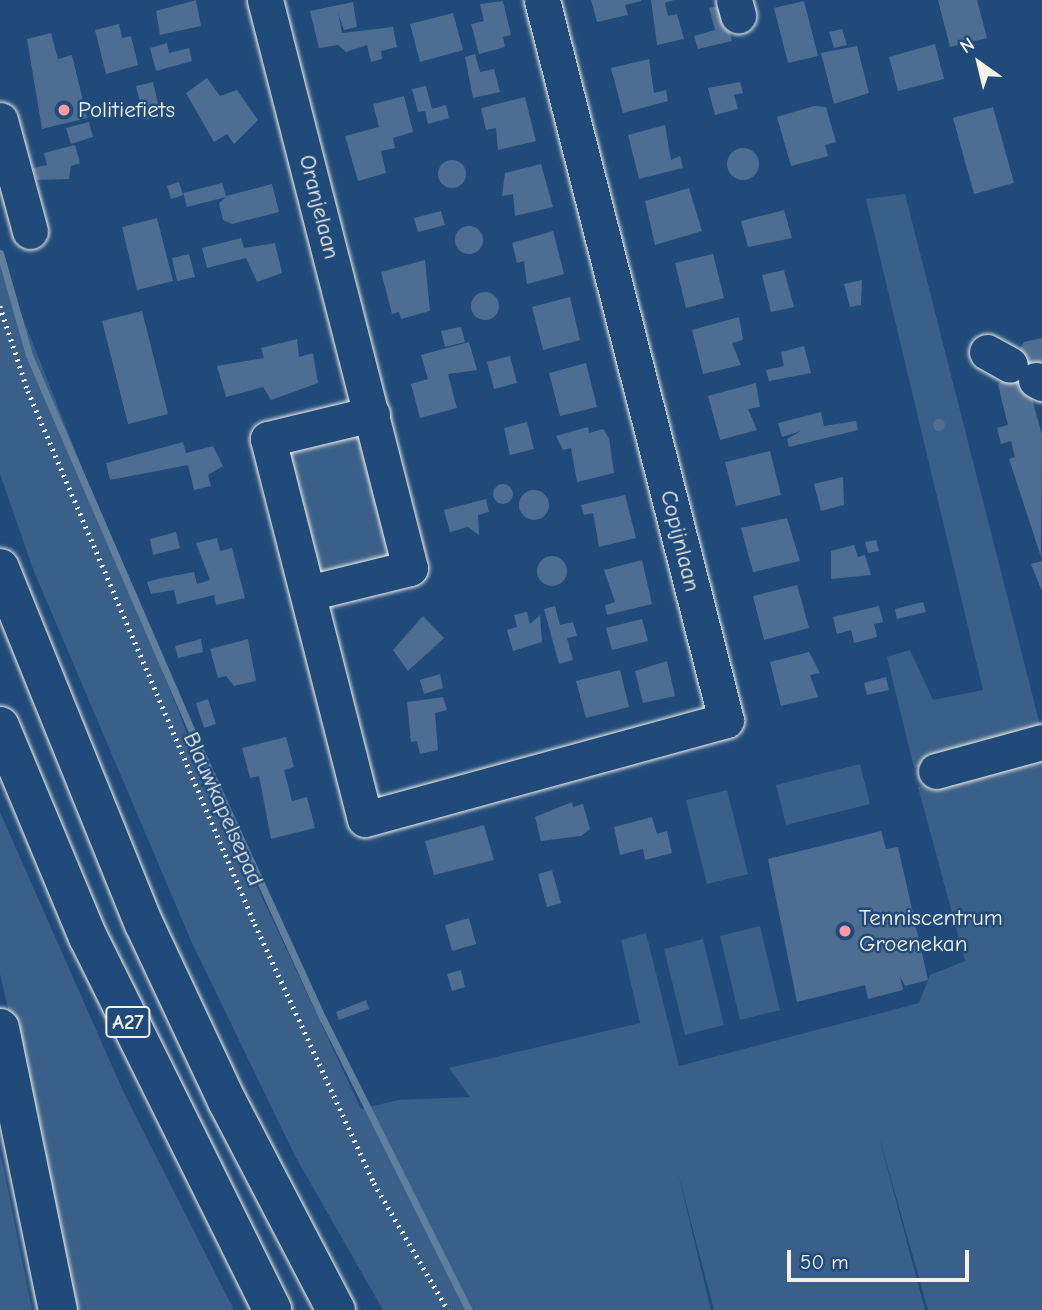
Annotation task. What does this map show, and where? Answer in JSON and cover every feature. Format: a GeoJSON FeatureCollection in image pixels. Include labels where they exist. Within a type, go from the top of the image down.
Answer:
{"type":"FeatureCollection","features":[{"type":"Feature","properties":{"kind":"highway","name":"A27"},"geometry":{"type":"LineString","coordinates":[[0,568],[144,924],[227,1101],[336,1310]]}},
{"type":"Feature","properties":{"kind":"highway","name":"A27"},"geometry":{"type":"LineString","coordinates":[[0,726],[88,937],[272,1310]]}},
{"type":"Feature","properties":{"kind":"highway"},"geometry":{"type":"LineString","coordinates":[[0,1028],[58,1310]]}},
{"type":"Feature","properties":{"kind":"street","name":"Oranjelaan"},"geometry":{"type":"LineString","coordinates":[[265,0],[410,568],[307,593]]}},
{"type":"Feature","properties":{"kind":"street","name":"Copijnlaan"},"geometry":{"type":"LineString","coordinates":[[307,593],[365,819],[726,720],[542,0]]}},
{"type":"Feature","properties":{"kind":"street"},"geometry":{"type":"LineString","coordinates":[[0,120],[30,231]]}},
{"type":"Feature","properties":{"kind":"street"},"geometry":{"type":"LineString","coordinates":[[307,593],[268,439],[372,414]]}},
{"type":"Feature","properties":{"kind":"street"},"geometry":{"type":"LineString","coordinates":[[936,771],[1042,742]]}},
{"type":"Feature","properties":{"kind":"path","name":"Blauwkapelsepad"},"geometry":{"type":"LineString","coordinates":[[0,306],[33,403],[255,924],[374,1183],[448,1310]]}},
{"type":"Feature","properties":{"kind":"shaded area"},"geometry":{"type":"Polygon","coordinates":[[[905,194],[1042,733],[914,768],[887,657],[910,650],[933,700],[983,690],[866,199],[905,194]]]}},
{"type":"Feature","properties":{"kind":"shaded area"},"geometry":{"type":"Polygon","coordinates":[[[0,260],[196,756],[361,1109],[398,1100],[470,1097],[449,1068],[640,1023],[621,940],[646,933],[679,1066],[919,1003],[930,975],[965,961],[918,787],[1042,756],[1042,1310],[928,1310],[878,1133],[925,1310],[714,1310],[677,1169],[711,1310],[383,1310],[295,1156],[192,943],[33,569],[0,474],[0,260]]]}},
{"type":"Feature","properties":{"kind":"shaded area"},"geometry":{"type":"Polygon","coordinates":[[[360,430],[391,555],[318,572],[285,448],[360,430]]]}},
{"type":"Feature","properties":{"kind":"shaded area"},"geometry":{"type":"Polygon","coordinates":[[[860,764],[870,804],[786,825],[776,785],[860,764]]]}},
{"type":"Feature","properties":{"kind":"shaded area"},"geometry":{"type":"Polygon","coordinates":[[[727,790],[748,874],[707,884],[686,800],[727,790]]]}},
{"type":"Feature","properties":{"kind":"shaded area"},"geometry":{"type":"Polygon","coordinates":[[[0,812],[124,1093],[234,1310],[78,1310],[0,974],[0,812]]]}},
{"type":"Feature","properties":{"kind":"shaded area"},"geometry":{"type":"Polygon","coordinates":[[[760,926],[780,1010],[740,1020],[720,936],[760,926]]]}},
{"type":"Feature","properties":{"kind":"shaded area"},"geometry":{"type":"Polygon","coordinates":[[[703,939],[724,1025],[685,1035],[664,949],[703,939]]]}},
{"type":"Feature","properties":{"kind":"shaded area"},"geometry":{"type":"Polygon","coordinates":[[[0,1154],[4,1170],[32,1310],[0,1310],[0,1154]]]}},
{"type":"Feature","properties":{"kind":"building"},"geometry":{"type":"Polygon","coordinates":[[[196,0],[201,26],[160,35],[156,11],[196,0]]]}},
{"type":"Feature","properties":{"kind":"building"},"geometry":{"type":"Polygon","coordinates":[[[591,0],[641,1],[625,5],[628,15],[597,22],[591,0]]]}},
{"type":"Feature","properties":{"kind":"building"},"geometry":{"type":"Polygon","coordinates":[[[651,0],[674,0],[665,3],[668,16],[677,14],[684,39],[657,45],[651,0]]]}},
{"type":"Feature","properties":{"kind":"building"},"geometry":{"type":"Polygon","coordinates":[[[938,0],[977,0],[987,38],[950,47],[938,0]]]}},
{"type":"Feature","properties":{"kind":"building"},"geometry":{"type":"Polygon","coordinates":[[[503,1],[511,35],[503,37],[505,47],[479,54],[471,24],[484,21],[480,4],[503,1]]]}},
{"type":"Feature","properties":{"kind":"building"},"geometry":{"type":"Polygon","coordinates":[[[804,1],[818,56],[788,63],[774,8],[804,1]]]}},
{"type":"Feature","properties":{"kind":"building"},"geometry":{"type":"Polygon","coordinates":[[[353,2],[357,27],[344,30],[338,13],[342,33],[393,27],[397,47],[381,51],[382,59],[371,62],[367,45],[346,52],[338,45],[319,48],[310,11],[353,2]]]}},
{"type":"Feature","properties":{"kind":"building"},"geometry":{"type":"Polygon","coordinates":[[[723,5],[732,41],[698,49],[694,36],[715,30],[709,8],[723,5]]]}},
{"type":"Feature","properties":{"kind":"building"},"geometry":{"type":"Polygon","coordinates":[[[453,13],[463,50],[420,62],[410,24],[453,13]]]}},
{"type":"Feature","properties":{"kind":"building"},"geometry":{"type":"Polygon","coordinates":[[[119,24],[122,38],[131,36],[138,65],[106,74],[95,30],[119,24]]]}},
{"type":"Feature","properties":{"kind":"building"},"geometry":{"type":"Polygon","coordinates":[[[842,29],[847,45],[834,48],[829,32],[842,29]]]}},
{"type":"Feature","properties":{"kind":"building"},"geometry":{"type":"Polygon","coordinates":[[[51,33],[58,59],[72,55],[87,118],[42,129],[27,39],[51,33]]]}},
{"type":"Feature","properties":{"kind":"building"},"geometry":{"type":"Polygon","coordinates":[[[167,43],[169,53],[189,48],[192,61],[156,71],[150,48],[167,43]]]}},
{"type":"Feature","properties":{"kind":"building"},"geometry":{"type":"Polygon","coordinates":[[[935,44],[944,79],[898,91],[889,57],[935,44]]]}},
{"type":"Feature","properties":{"kind":"building"},"geometry":{"type":"Polygon","coordinates":[[[857,46],[869,93],[834,104],[821,53],[857,46]]]}},
{"type":"Feature","properties":{"kind":"building"},"geometry":{"type":"Polygon","coordinates":[[[475,54],[480,72],[494,69],[500,92],[473,98],[465,57],[475,54]]]}},
{"type":"Feature","properties":{"kind":"building"},"geometry":{"type":"Polygon","coordinates":[[[649,59],[654,93],[666,90],[668,101],[623,113],[611,68],[649,59]]]}},
{"type":"Feature","properties":{"kind":"building"},"geometry":{"type":"Polygon","coordinates":[[[207,78],[220,96],[237,90],[258,120],[234,144],[227,134],[214,142],[186,93],[207,78]]]}},
{"type":"Feature","properties":{"kind":"building"},"geometry":{"type":"Polygon","coordinates":[[[153,82],[161,116],[144,120],[136,86],[153,82]]]}},
{"type":"Feature","properties":{"kind":"building"},"geometry":{"type":"Polygon","coordinates":[[[740,82],[743,93],[734,95],[738,109],[715,115],[708,88],[740,82]]]}},
{"type":"Feature","properties":{"kind":"building"},"geometry":{"type":"Polygon","coordinates":[[[426,86],[432,109],[446,105],[449,118],[428,124],[425,111],[418,112],[412,89],[426,86]]]}},
{"type":"Feature","properties":{"kind":"building"},"geometry":{"type":"Polygon","coordinates":[[[404,96],[413,132],[393,138],[395,148],[381,151],[386,173],[358,181],[345,136],[379,127],[373,104],[404,96]]]}},
{"type":"Feature","properties":{"kind":"building"},"geometry":{"type":"Polygon","coordinates":[[[525,97],[536,141],[498,150],[496,128],[486,130],[481,108],[525,97]]]}},
{"type":"Feature","properties":{"kind":"building"},"geometry":{"type":"Polygon","coordinates":[[[814,106],[826,107],[836,142],[825,145],[828,156],[791,166],[777,117],[814,106]]]}},
{"type":"Feature","properties":{"kind":"building"},"geometry":{"type":"Polygon","coordinates":[[[993,107],[1014,183],[974,194],[953,118],[993,107]]]}},
{"type":"Feature","properties":{"kind":"building"},"geometry":{"type":"Polygon","coordinates":[[[89,122],[93,137],[71,144],[66,128],[89,122]]]}},
{"type":"Feature","properties":{"kind":"building"},"geometry":{"type":"Polygon","coordinates":[[[665,125],[671,160],[680,156],[683,168],[639,179],[628,135],[665,125]]]}},
{"type":"Feature","properties":{"kind":"building"},"geometry":{"type":"Polygon","coordinates":[[[75,145],[80,163],[71,166],[69,179],[37,180],[33,168],[47,165],[44,153],[75,145]]]}},
{"type":"Feature","properties":{"kind":"building"},"geometry":{"type":"Polygon","coordinates":[[[743,148],[755,152],[759,164],[755,176],[743,180],[731,176],[727,164],[731,152],[743,148]]]}},
{"type":"Feature","properties":{"kind":"building"},"geometry":{"type":"Polygon","coordinates":[[[452,160],[462,164],[466,174],[462,184],[452,188],[442,184],[438,174],[442,164],[452,160]]]}},
{"type":"Feature","properties":{"kind":"building"},"geometry":{"type":"Polygon","coordinates":[[[541,164],[553,207],[515,216],[513,194],[502,196],[505,173],[541,164]]]}},
{"type":"Feature","properties":{"kind":"building"},"geometry":{"type":"Polygon","coordinates":[[[179,182],[183,195],[171,199],[167,186],[179,182]]]}},
{"type":"Feature","properties":{"kind":"building"},"geometry":{"type":"Polygon","coordinates":[[[222,183],[226,196],[272,184],[279,212],[232,224],[223,220],[219,203],[226,197],[187,207],[183,193],[222,183]]]}},
{"type":"Feature","properties":{"kind":"building"},"geometry":{"type":"Polygon","coordinates":[[[689,188],[702,231],[655,245],[645,201],[689,188]]]}},
{"type":"Feature","properties":{"kind":"building"},"geometry":{"type":"Polygon","coordinates":[[[784,210],[792,238],[748,247],[741,221],[784,210]]]}},
{"type":"Feature","properties":{"kind":"building"},"geometry":{"type":"Polygon","coordinates":[[[441,211],[445,225],[418,232],[414,218],[441,211]]]}},
{"type":"Feature","properties":{"kind":"building"},"geometry":{"type":"Polygon","coordinates":[[[157,218],[173,281],[137,290],[122,227],[157,218]]]}},
{"type":"Feature","properties":{"kind":"building"},"geometry":{"type":"Polygon","coordinates":[[[469,226],[479,230],[483,240],[479,250],[469,254],[459,250],[455,240],[459,230],[469,226]]]}},
{"type":"Feature","properties":{"kind":"building"},"geometry":{"type":"Polygon","coordinates":[[[553,231],[564,274],[527,284],[524,261],[517,263],[512,243],[553,231]]]}},
{"type":"Feature","properties":{"kind":"building"},"geometry":{"type":"Polygon","coordinates":[[[241,238],[244,248],[275,243],[282,273],[257,282],[246,258],[207,268],[202,248],[241,238]]]}},
{"type":"Feature","properties":{"kind":"building"},"geometry":{"type":"Polygon","coordinates":[[[189,254],[195,277],[177,281],[172,258],[189,254]]]}},
{"type":"Feature","properties":{"kind":"building"},"geometry":{"type":"Polygon","coordinates":[[[713,254],[724,298],[686,308],[675,263],[713,254]]]}},
{"type":"Feature","properties":{"kind":"building"},"geometry":{"type":"Polygon","coordinates":[[[425,260],[430,311],[401,319],[399,312],[392,314],[381,272],[425,260]]]}},
{"type":"Feature","properties":{"kind":"building"},"geometry":{"type":"Polygon","coordinates":[[[784,270],[794,307],[771,312],[762,275],[784,270]]]}},
{"type":"Feature","properties":{"kind":"building"},"geometry":{"type":"Polygon","coordinates":[[[862,280],[861,305],[850,307],[844,284],[862,280]]]}},
{"type":"Feature","properties":{"kind":"building"},"geometry":{"type":"Polygon","coordinates":[[[485,292],[495,296],[499,306],[495,316],[485,320],[475,316],[471,306],[475,296],[485,292]]]}},
{"type":"Feature","properties":{"kind":"building"},"geometry":{"type":"Polygon","coordinates":[[[570,297],[580,340],[543,350],[532,307],[570,297]]]}},
{"type":"Feature","properties":{"kind":"building"},"geometry":{"type":"Polygon","coordinates":[[[142,311],[168,414],[128,424],[102,321],[142,311]]]}},
{"type":"Feature","properties":{"kind":"building"},"geometry":{"type":"Polygon","coordinates":[[[739,317],[743,340],[732,343],[741,365],[703,374],[692,330],[739,317]]]}},
{"type":"Feature","properties":{"kind":"building"},"geometry":{"type":"Polygon","coordinates":[[[461,327],[465,342],[445,347],[441,331],[461,327]]]}},
{"type":"Feature","properties":{"kind":"building"},"geometry":{"type":"Polygon","coordinates":[[[1042,338],[1042,373],[1031,395],[1042,435],[1041,557],[1009,459],[1015,457],[1011,441],[1001,444],[997,428],[1008,425],[998,385],[1024,342],[1042,338]]]}},
{"type":"Feature","properties":{"kind":"building"},"geometry":{"type":"Polygon","coordinates":[[[297,339],[299,357],[313,353],[318,383],[271,400],[263,387],[226,397],[217,366],[264,358],[261,348],[297,339]]]}},
{"type":"Feature","properties":{"kind":"building"},"geometry":{"type":"Polygon","coordinates":[[[469,342],[477,370],[448,374],[457,408],[420,418],[411,384],[428,379],[421,355],[469,342]]]}},
{"type":"Feature","properties":{"kind":"building"},"geometry":{"type":"Polygon","coordinates":[[[804,346],[811,373],[769,381],[766,370],[784,366],[781,352],[804,346]]]}},
{"type":"Feature","properties":{"kind":"building"},"geometry":{"type":"Polygon","coordinates":[[[510,356],[517,383],[494,389],[487,362],[510,356]]]}},
{"type":"Feature","properties":{"kind":"building"},"geometry":{"type":"Polygon","coordinates":[[[586,363],[597,407],[560,416],[549,373],[586,363]]]}},
{"type":"Feature","properties":{"kind":"building"},"geometry":{"type":"Polygon","coordinates":[[[756,383],[760,407],[748,409],[757,430],[720,440],[708,396],[756,383]]]}},
{"type":"Feature","properties":{"kind":"building"},"geometry":{"type":"Polygon","coordinates":[[[821,412],[824,426],[856,421],[858,430],[789,447],[787,439],[801,431],[782,437],[778,423],[821,412]]]}},
{"type":"Feature","properties":{"kind":"building"},"geometry":{"type":"Polygon","coordinates":[[[939,419],[945,425],[939,431],[933,425],[939,419]]]}},
{"type":"Feature","properties":{"kind":"building"},"geometry":{"type":"Polygon","coordinates":[[[527,422],[534,449],[510,455],[504,428],[527,422]]]}},
{"type":"Feature","properties":{"kind":"building"},"geometry":{"type":"Polygon","coordinates":[[[588,427],[589,433],[603,429],[609,438],[614,473],[577,482],[571,448],[563,450],[556,436],[588,427]]]}},
{"type":"Feature","properties":{"kind":"building"},"geometry":{"type":"Polygon","coordinates":[[[183,442],[186,453],[213,446],[223,466],[208,475],[211,486],[194,490],[188,465],[110,480],[106,463],[183,442]]]}},
{"type":"Feature","properties":{"kind":"building"},"geometry":{"type":"Polygon","coordinates":[[[770,451],[781,495],[736,506],[725,462],[770,451]]]}},
{"type":"Feature","properties":{"kind":"building"},"geometry":{"type":"Polygon","coordinates":[[[843,477],[844,505],[821,511],[814,484],[843,477]]]}},
{"type":"Feature","properties":{"kind":"building"},"geometry":{"type":"Polygon","coordinates":[[[503,484],[510,487],[513,494],[510,501],[503,504],[496,501],[493,494],[496,487],[503,484]]]}},
{"type":"Feature","properties":{"kind":"building"},"geometry":{"type":"Polygon","coordinates":[[[534,490],[545,494],[549,505],[545,516],[534,520],[523,516],[519,505],[523,494],[534,490]]]}},
{"type":"Feature","properties":{"kind":"building"},"geometry":{"type":"Polygon","coordinates":[[[625,495],[636,538],[599,547],[593,513],[584,515],[581,505],[625,495]]]}},
{"type":"Feature","properties":{"kind":"building"},"geometry":{"type":"Polygon","coordinates":[[[486,499],[489,512],[478,515],[479,535],[468,527],[450,532],[444,510],[486,499]]]}},
{"type":"Feature","properties":{"kind":"building"},"geometry":{"type":"Polygon","coordinates":[[[787,518],[800,561],[753,572],[741,528],[787,518]]]}},
{"type":"Feature","properties":{"kind":"building"},"geometry":{"type":"Polygon","coordinates":[[[176,532],[180,548],[153,555],[150,539],[176,532]]]}},
{"type":"Feature","properties":{"kind":"building"},"geometry":{"type":"Polygon","coordinates":[[[217,538],[220,551],[232,548],[245,598],[216,605],[214,595],[177,604],[174,590],[151,594],[147,582],[162,578],[194,572],[197,584],[210,580],[196,543],[217,538]]]}},
{"type":"Feature","properties":{"kind":"building"},"geometry":{"type":"Polygon","coordinates":[[[876,540],[879,551],[868,553],[865,542],[876,540]]]}},
{"type":"Feature","properties":{"kind":"building"},"geometry":{"type":"Polygon","coordinates":[[[854,545],[858,557],[865,555],[871,575],[831,579],[831,551],[854,545]]]}},
{"type":"Feature","properties":{"kind":"building"},"geometry":{"type":"Polygon","coordinates":[[[552,556],[562,561],[567,571],[562,581],[552,586],[542,581],[537,571],[542,561],[552,556]]]}},
{"type":"Feature","properties":{"kind":"building"},"geometry":{"type":"Polygon","coordinates":[[[642,560],[652,604],[607,615],[605,605],[615,602],[604,570],[642,560]]]}},
{"type":"Feature","properties":{"kind":"building"},"geometry":{"type":"Polygon","coordinates":[[[1042,561],[1042,589],[1041,589],[1031,564],[1042,561]]]}},
{"type":"Feature","properties":{"kind":"building"},"geometry":{"type":"Polygon","coordinates":[[[797,585],[809,628],[764,640],[753,596],[797,585]]]}},
{"type":"Feature","properties":{"kind":"building"},"geometry":{"type":"Polygon","coordinates":[[[923,602],[926,612],[897,619],[895,609],[923,602]]]}},
{"type":"Feature","properties":{"kind":"building"},"geometry":{"type":"Polygon","coordinates":[[[555,606],[560,625],[573,622],[577,636],[567,638],[573,660],[559,664],[544,609],[555,606]]]}},
{"type":"Feature","properties":{"kind":"building"},"geometry":{"type":"Polygon","coordinates":[[[879,606],[883,622],[874,624],[877,637],[854,643],[851,630],[837,634],[833,617],[879,606]]]}},
{"type":"Feature","properties":{"kind":"building"},"geometry":{"type":"Polygon","coordinates":[[[527,612],[530,624],[540,615],[542,642],[513,651],[507,630],[517,627],[514,615],[527,612]]]}},
{"type":"Feature","properties":{"kind":"building"},"geometry":{"type":"Polygon","coordinates":[[[423,616],[444,638],[408,671],[393,650],[423,616]]]}},
{"type":"Feature","properties":{"kind":"building"},"geometry":{"type":"Polygon","coordinates":[[[642,619],[648,641],[612,650],[606,628],[642,619]]]}},
{"type":"Feature","properties":{"kind":"building"},"geometry":{"type":"Polygon","coordinates":[[[201,639],[203,652],[178,658],[175,646],[201,639]]]}},
{"type":"Feature","properties":{"kind":"building"},"geometry":{"type":"Polygon","coordinates":[[[248,639],[256,681],[234,686],[226,676],[218,678],[210,649],[248,639]]]}},
{"type":"Feature","properties":{"kind":"building"},"geometry":{"type":"Polygon","coordinates":[[[809,652],[820,673],[810,675],[818,697],[781,706],[770,662],[809,652]]]}},
{"type":"Feature","properties":{"kind":"building"},"geometry":{"type":"Polygon","coordinates":[[[667,661],[675,696],[643,703],[635,671],[667,661]]]}},
{"type":"Feature","properties":{"kind":"building"},"geometry":{"type":"Polygon","coordinates":[[[620,670],[629,707],[586,718],[576,681],[620,670]]]}},
{"type":"Feature","properties":{"kind":"building"},"geometry":{"type":"Polygon","coordinates":[[[440,674],[443,688],[424,694],[420,680],[440,674]]]}},
{"type":"Feature","properties":{"kind":"building"},"geometry":{"type":"Polygon","coordinates":[[[886,677],[889,690],[867,695],[864,683],[886,677]]]}},
{"type":"Feature","properties":{"kind":"building"},"geometry":{"type":"Polygon","coordinates":[[[443,697],[447,710],[435,713],[438,750],[420,754],[417,741],[411,742],[407,702],[443,697]]]}},
{"type":"Feature","properties":{"kind":"building"},"geometry":{"type":"Polygon","coordinates":[[[208,699],[216,724],[204,728],[196,703],[208,699]]]}},
{"type":"Feature","properties":{"kind":"building"},"geometry":{"type":"Polygon","coordinates":[[[286,737],[294,767],[284,770],[292,801],[307,797],[315,828],[271,839],[259,776],[250,778],[242,748],[286,737]]]}},
{"type":"Feature","properties":{"kind":"building"},"geometry":{"type":"Polygon","coordinates":[[[572,802],[573,807],[583,804],[590,829],[581,836],[541,841],[535,817],[572,802]]]}},
{"type":"Feature","properties":{"kind":"building"},"geometry":{"type":"Polygon","coordinates":[[[652,817],[657,834],[667,831],[672,853],[645,860],[643,849],[620,855],[614,827],[652,817]]]}},
{"type":"Feature","properties":{"kind":"building"},"geometry":{"type":"Polygon","coordinates":[[[484,825],[494,860],[434,875],[425,841],[484,825]]]}},
{"type":"Feature","properties":{"kind":"building"},"geometry":{"type":"Polygon","coordinates":[[[881,831],[886,849],[898,847],[928,980],[905,986],[900,976],[903,990],[868,999],[865,985],[797,1002],[768,859],[881,831]]]}},
{"type":"Feature","properties":{"kind":"building"},"geometry":{"type":"Polygon","coordinates":[[[552,870],[561,903],[547,907],[538,874],[552,870]]]}},
{"type":"Feature","properties":{"kind":"building"},"geometry":{"type":"Polygon","coordinates":[[[469,918],[476,944],[452,951],[445,925],[469,918]]]}},
{"type":"Feature","properties":{"kind":"building"},"geometry":{"type":"Polygon","coordinates":[[[461,970],[465,987],[452,991],[447,974],[461,970]]]}},
{"type":"Feature","properties":{"kind":"building"},"geometry":{"type":"Polygon","coordinates":[[[366,1000],[369,1009],[339,1020],[336,1012],[366,1000]]]}},
{"type":"Feature","properties":{"kind":"waterway"},"geometry":{"type":"LineString","coordinates":[[0,253],[29,355],[202,754],[323,1019],[469,1310]]}},
{"type":"Feature","properties":{"kind":"place","name":"Politiefiets"},"geometry":{"type":"Point","coordinates":[64,110]}},
{"type":"Feature","properties":{"kind":"place","name":"Tenniscentrum Groenekan"},"geometry":{"type":"Point","coordinates":[845,931]}}]}
